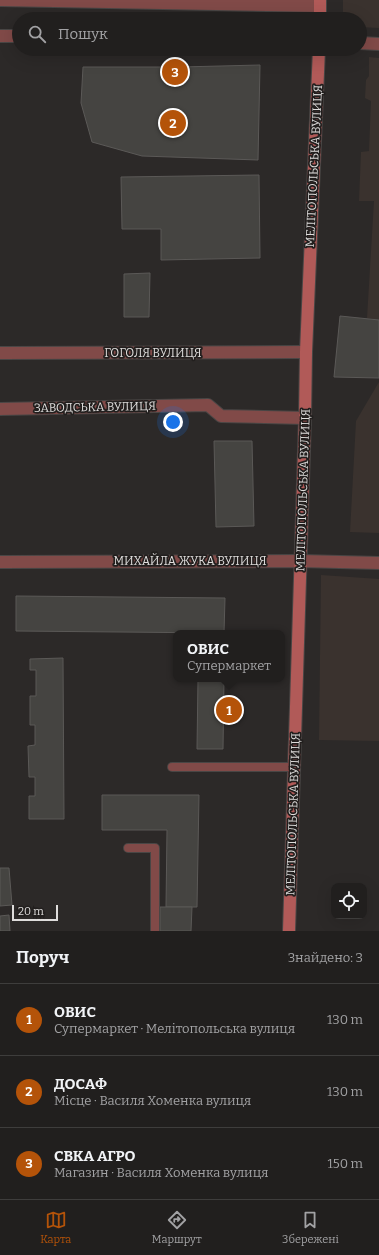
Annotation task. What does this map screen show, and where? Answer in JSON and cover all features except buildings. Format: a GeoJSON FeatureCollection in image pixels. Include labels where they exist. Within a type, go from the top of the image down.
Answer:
{"type":"FeatureCollection","features":[{"type":"Feature","properties":{"kind":"main road","name":"МЕЛІТОПОЛЬСЬКА ВУЛИЦЯ"},"geometry":{"type":"LineString","coordinates":[[289,931],[306,352],[319,56]]}},
{"type":"Feature","properties":{"kind":"street"},"geometry":{"type":"LineString","coordinates":[[0,0],[320,3]]}},
{"type":"Feature","properties":{"kind":"street"},"geometry":{"type":"LineString","coordinates":[[0,36],[12,36]]}},
{"type":"Feature","properties":{"kind":"street"},"geometry":{"type":"LineString","coordinates":[[367,43],[379,44]]}},
{"type":"Feature","properties":{"kind":"street","name":"ГОГОЛЯ ВУЛИЦЯ"},"geometry":{"type":"LineString","coordinates":[[0,353],[306,352]]}},
{"type":"Feature","properties":{"kind":"street","name":"ЗАВОДСЬКА ВУЛИЦЯ"},"geometry":{"type":"LineString","coordinates":[[0,409],[208,405],[221,416],[305,418]]}},
{"type":"Feature","properties":{"kind":"street","name":"МИХАЙЛА ЖУКА ВУЛИЦЯ"},"geometry":{"type":"LineString","coordinates":[[0,562],[301,561],[379,563]]}},
{"type":"Feature","properties":{"kind":"lane"},"geometry":{"type":"LineString","coordinates":[[172,767],[295,767]]}},
{"type":"Feature","properties":{"kind":"lane"},"geometry":{"type":"LineString","coordinates":[[128,848],[155,848],[155,931]]}},
{"type":"Feature","properties":{"kind":"shaded area"},"geometry":{"type":"Polygon","coordinates":[[[343,0],[379,0],[379,28],[367,27],[367,12],[343,12],[343,0]]]}},
{"type":"Feature","properties":{"kind":"shaded area"},"geometry":{"type":"Polygon","coordinates":[[[369,57],[379,58],[379,320],[367,318],[374,201],[359,201],[361,152],[369,151],[371,101],[365,98],[366,80],[369,76],[369,57]]]}},
{"type":"Feature","properties":{"kind":"shaded area"},"geometry":{"type":"Polygon","coordinates":[[[379,382],[379,533],[350,532],[356,421],[379,382]]]}},
{"type":"Feature","properties":{"kind":"shaded area"},"geometry":{"type":"Polygon","coordinates":[[[321,575],[379,579],[379,741],[319,740],[321,575]]]}},
{"type":"Feature","properties":{"kind":"place","name":"СВКА АГРО"},"geometry":{"type":"Point","coordinates":[175,72]}},
{"type":"Feature","properties":{"kind":"place","name":"ДОСАФ"},"geometry":{"type":"Point","coordinates":[173,123]}},
{"type":"Feature","properties":{"kind":"place","name":"ОВИС"},"geometry":{"type":"Point","coordinates":[229,710]}}]}
